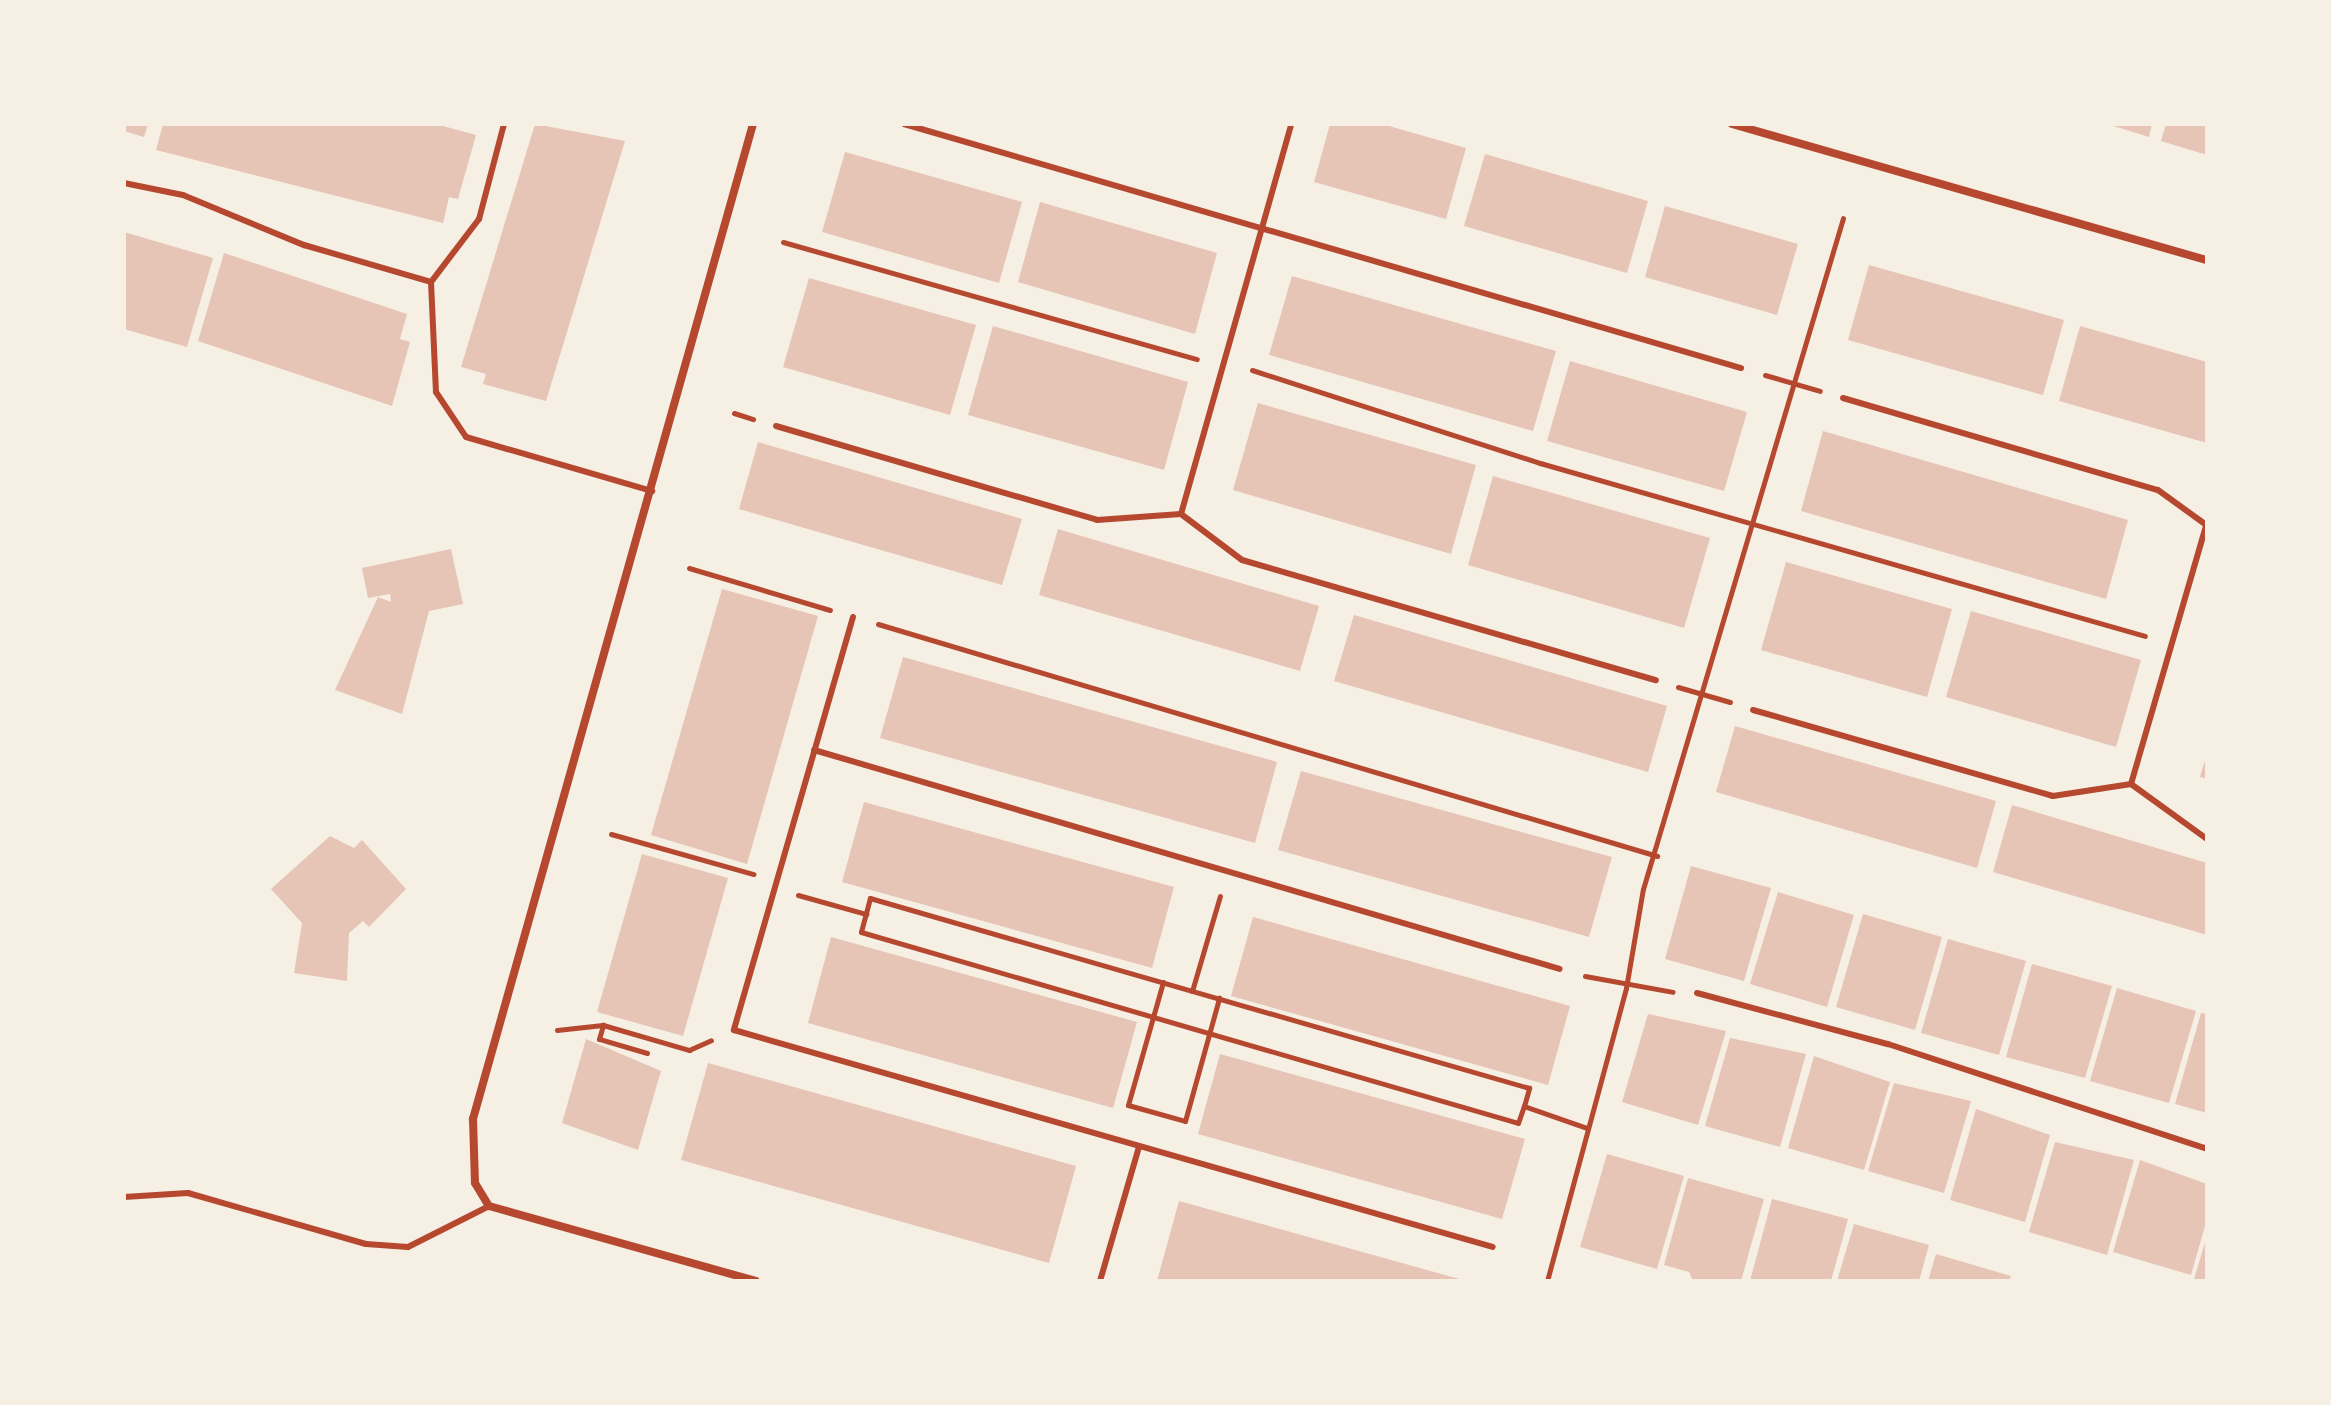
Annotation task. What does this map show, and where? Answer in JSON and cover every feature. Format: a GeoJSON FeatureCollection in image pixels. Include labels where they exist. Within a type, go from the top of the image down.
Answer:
{"type":"FeatureCollection","features":[{"type":"Feature","properties":{"kind":"street"},"geometry":{"type":"LineString","coordinates":[[753,124],[473,1119],[475,1183],[489,1206],[756,1281]]}},
{"type":"Feature","properties":{"kind":"street"},"geometry":{"type":"LineString","coordinates":[[1732,124],[2207,260]]}},
{"type":"Feature","properties":{"kind":"lane"},"geometry":{"type":"LineString","coordinates":[[504,124],[479,219],[431,282],[436,392],[466,437],[652,491]]}},
{"type":"Feature","properties":{"kind":"lane"},"geometry":{"type":"LineString","coordinates":[[904,124],[1741,368]]}},
{"type":"Feature","properties":{"kind":"lane"},"geometry":{"type":"LineString","coordinates":[[1181,514],[1291,124]]}},
{"type":"Feature","properties":{"kind":"lane"},"geometry":{"type":"LineString","coordinates":[[124,183],[183,195],[304,245],[431,282]]}},
{"type":"Feature","properties":{"kind":"lane"},"geometry":{"type":"LineString","coordinates":[[1843,398],[2158,490],[2206,524],[2131,784]]}},
{"type":"Feature","properties":{"kind":"lane"},"geometry":{"type":"LineString","coordinates":[[776,426],[1097,520],[1181,514],[1242,560],[1656,680]]}},
{"type":"Feature","properties":{"kind":"lane"},"geometry":{"type":"LineString","coordinates":[[853,617],[734,1030],[1493,1247]]}},
{"type":"Feature","properties":{"kind":"lane"},"geometry":{"type":"LineString","coordinates":[[1753,710],[2053,796],[2131,784],[2207,839]]}},
{"type":"Feature","properties":{"kind":"lane"},"geometry":{"type":"LineString","coordinates":[[814,750],[1560,969]]}},
{"type":"Feature","properties":{"kind":"lane"},"geometry":{"type":"LineString","coordinates":[[1697,993],[1888,1044],[2207,1149]]}},
{"type":"Feature","properties":{"kind":"lane"},"geometry":{"type":"LineString","coordinates":[[1100,1281],[1139,1147]]}},
{"type":"Feature","properties":{"kind":"lane"},"geometry":{"type":"LineString","coordinates":[[124,1197],[188,1193],[366,1244],[408,1247],[489,1206]]}},
{"type":"Feature","properties":{"kind":"path"},"geometry":{"type":"LineString","coordinates":[[1547,1281],[1626,988],[1643,889],[1666,827],[1843,218]]}},
{"type":"Feature","properties":{"kind":"path"},"geometry":{"type":"LineString","coordinates":[[783,242],[1200,360]]}},
{"type":"Feature","properties":{"kind":"path"},"geometry":{"type":"LineString","coordinates":[[1741,368],[1843,398]]}},
{"type":"Feature","properties":{"kind":"path"},"geometry":{"type":"LineString","coordinates":[[1251,375],[1754,525],[2154,639]]}},
{"type":"Feature","properties":{"kind":"path"},"geometry":{"type":"LineString","coordinates":[[689,568],[1657,856]]}},
{"type":"Feature","properties":{"kind":"path"},"geometry":{"type":"LineString","coordinates":[[1656,680],[1753,710]]}},
{"type":"Feature","properties":{"kind":"path"},"geometry":{"type":"LineString","coordinates":[[611,834],[749,872]]}},
{"type":"Feature","properties":{"kind":"path"},"geometry":{"type":"LineString","coordinates":[[870,898],[1529,1088],[1518,1123],[861,932],[866,914],[870,898]]}},
{"type":"Feature","properties":{"kind":"path"},"geometry":{"type":"LineString","coordinates":[[831,904],[866,914]]}},
{"type":"Feature","properties":{"kind":"path"},"geometry":{"type":"LineString","coordinates":[[1192,991],[1212,922]]}},
{"type":"Feature","properties":{"kind":"path"},"geometry":{"type":"LineString","coordinates":[[1560,969],[1626,988],[1697,993]]}},
{"type":"Feature","properties":{"kind":"path"},"geometry":{"type":"LineString","coordinates":[[1163,982],[1128,1105],[1185,1121],[1219,998]]}},
{"type":"Feature","properties":{"kind":"path"},"geometry":{"type":"LineString","coordinates":[[557,1030],[603,1025],[689,1050],[734,1030]]}},
{"type":"Feature","properties":{"kind":"path"},"geometry":{"type":"LineString","coordinates":[[603,1025],[599,1039],[647,1053]]}},
{"type":"Feature","properties":{"kind":"path"},"geometry":{"type":"LineString","coordinates":[[1524,1106],[1587,1128]]}},
{"type":"Feature","properties":{"kind":"building"},"geometry":{"type":"Polygon","coordinates":[[[124,124],[148,124],[144,137],[124,131],[124,124]]]}},
{"type":"Feature","properties":{"kind":"building"},"geometry":{"type":"Polygon","coordinates":[[[163,124],[436,124],[476,135],[458,199],[449,197],[443,223],[156,150],[163,124]]]}},
{"type":"Feature","properties":{"kind":"building"},"geometry":{"type":"Polygon","coordinates":[[[535,124],[625,141],[546,401],[483,384],[486,374],[461,367],[535,124]]]}},
{"type":"Feature","properties":{"kind":"building"},"geometry":{"type":"Polygon","coordinates":[[[1330,124],[1382,124],[1466,148],[1446,219],[1314,182],[1330,124]]]}},
{"type":"Feature","properties":{"kind":"building"},"geometry":{"type":"Polygon","coordinates":[[[2107,124],[2152,124],[2149,137],[2107,124]]]}},
{"type":"Feature","properties":{"kind":"building"},"geometry":{"type":"Polygon","coordinates":[[[2166,124],[2207,124],[2207,155],[2161,141],[2166,124]]]}},
{"type":"Feature","properties":{"kind":"building"},"geometry":{"type":"Polygon","coordinates":[[[845,152],[1022,202],[999,283],[822,232],[845,152]]]}},
{"type":"Feature","properties":{"kind":"building"},"geometry":{"type":"Polygon","coordinates":[[[1485,154],[1648,201],[1627,273],[1464,226],[1485,154]]]}},
{"type":"Feature","properties":{"kind":"building"},"geometry":{"type":"Polygon","coordinates":[[[1040,202],[1217,253],[1195,334],[1018,282],[1040,202]]]}},
{"type":"Feature","properties":{"kind":"building"},"geometry":{"type":"Polygon","coordinates":[[[1665,206],[1798,244],[1777,315],[1645,277],[1665,206]]]}},
{"type":"Feature","properties":{"kind":"building"},"geometry":{"type":"Polygon","coordinates":[[[124,232],[213,258],[187,347],[124,329],[124,232]]]}},
{"type":"Feature","properties":{"kind":"building"},"geometry":{"type":"Polygon","coordinates":[[[224,253],[407,314],[400,339],[410,342],[392,406],[198,341],[224,253]]]}},
{"type":"Feature","properties":{"kind":"building"},"geometry":{"type":"Polygon","coordinates":[[[1869,265],[2064,320],[2043,395],[1848,340],[1869,265]]]}},
{"type":"Feature","properties":{"kind":"building"},"geometry":{"type":"Polygon","coordinates":[[[1292,276],[1556,351],[1533,431],[1269,355],[1292,276]]]}},
{"type":"Feature","properties":{"kind":"building"},"geometry":{"type":"Polygon","coordinates":[[[809,278],[976,325],[950,415],[783,367],[809,278]]]}},
{"type":"Feature","properties":{"kind":"building"},"geometry":{"type":"Polygon","coordinates":[[[993,326],[1188,382],[1164,470],[968,415],[993,326]]]}},
{"type":"Feature","properties":{"kind":"building"},"geometry":{"type":"Polygon","coordinates":[[[2080,326],[2207,362],[2207,443],[2059,401],[2080,326]]]}},
{"type":"Feature","properties":{"kind":"building"},"geometry":{"type":"Polygon","coordinates":[[[1570,361],[1747,412],[1724,491],[1547,441],[1570,361]]]}},
{"type":"Feature","properties":{"kind":"building"},"geometry":{"type":"Polygon","coordinates":[[[1258,403],[1476,465],[1451,554],[1233,490],[1258,403]]]}},
{"type":"Feature","properties":{"kind":"building"},"geometry":{"type":"Polygon","coordinates":[[[1823,431],[2128,520],[2106,599],[1801,511],[1823,431]]]}},
{"type":"Feature","properties":{"kind":"building"},"geometry":{"type":"Polygon","coordinates":[[[758,442],[1022,519],[1002,585],[739,509],[758,442]]]}},
{"type":"Feature","properties":{"kind":"building"},"geometry":{"type":"Polygon","coordinates":[[[1493,476],[1710,538],[1684,628],[1468,565],[1493,476]]]}},
{"type":"Feature","properties":{"kind":"building"},"geometry":{"type":"Polygon","coordinates":[[[1058,529],[1319,606],[1300,671],[1039,595],[1058,529]]]}},
{"type":"Feature","properties":{"kind":"building"},"geometry":{"type":"Polygon","coordinates":[[[451,549],[463,604],[429,611],[402,714],[335,690],[378,597],[391,602],[390,594],[368,598],[362,568],[451,549]]]}},
{"type":"Feature","properties":{"kind":"building"},"geometry":{"type":"Polygon","coordinates":[[[1786,562],[1952,609],[1927,697],[1761,650],[1786,562]]]}},
{"type":"Feature","properties":{"kind":"building"},"geometry":{"type":"Polygon","coordinates":[[[722,589],[818,616],[747,864],[651,835],[722,589]]]}},
{"type":"Feature","properties":{"kind":"building"},"geometry":{"type":"Polygon","coordinates":[[[1971,611],[2141,660],[2116,747],[1946,697],[1971,611]]]}},
{"type":"Feature","properties":{"kind":"building"},"geometry":{"type":"Polygon","coordinates":[[[1354,615],[1667,706],[1648,772],[1334,681],[1354,615]]]}},
{"type":"Feature","properties":{"kind":"building"},"geometry":{"type":"Polygon","coordinates":[[[903,657],[1277,762],[1255,843],[880,738],[903,657]]]}},
{"type":"Feature","properties":{"kind":"building"},"geometry":{"type":"Polygon","coordinates":[[[1735,726],[1996,801],[1977,868],[1716,792],[1735,726]]]}},
{"type":"Feature","properties":{"kind":"building"},"geometry":{"type":"Polygon","coordinates":[[[2207,757],[2207,779],[2200,777],[2207,757]]]}},
{"type":"Feature","properties":{"kind":"building"},"geometry":{"type":"Polygon","coordinates":[[[1301,771],[1612,857],[1589,937],[1278,850],[1301,771]]]}},
{"type":"Feature","properties":{"kind":"building"},"geometry":{"type":"Polygon","coordinates":[[[864,802],[1174,887],[1152,968],[842,882],[864,802]]]}},
{"type":"Feature","properties":{"kind":"building"},"geometry":{"type":"Polygon","coordinates":[[[2012,805],[2207,863],[2207,935],[1993,872],[2012,805]]]}},
{"type":"Feature","properties":{"kind":"building"},"geometry":{"type":"Polygon","coordinates":[[[330,836],[354,848],[362,840],[406,889],[369,927],[363,921],[349,933],[347,981],[294,973],[302,923],[271,889],[330,836]]]}},
{"type":"Feature","properties":{"kind":"building"},"geometry":{"type":"Polygon","coordinates":[[[642,854],[728,878],[683,1036],[597,1012],[642,854]]]}},
{"type":"Feature","properties":{"kind":"building"},"geometry":{"type":"Polygon","coordinates":[[[1691,866],[1771,888],[1744,981],[1665,959],[1691,866]]]}},
{"type":"Feature","properties":{"kind":"building"},"geometry":{"type":"Polygon","coordinates":[[[1778,892],[1854,915],[1827,1007],[1750,984],[1778,892]]]}},
{"type":"Feature","properties":{"kind":"building"},"geometry":{"type":"Polygon","coordinates":[[[1863,914],[1942,937],[1915,1030],[1836,1007],[1863,914]]]}},
{"type":"Feature","properties":{"kind":"building"},"geometry":{"type":"Polygon","coordinates":[[[1253,917],[1570,1006],[1548,1085],[1231,996],[1253,917]]]}},
{"type":"Feature","properties":{"kind":"building"},"geometry":{"type":"Polygon","coordinates":[[[831,937],[1137,1022],[1113,1108],[808,1023],[831,937]]]}},
{"type":"Feature","properties":{"kind":"building"},"geometry":{"type":"Polygon","coordinates":[[[1948,939],[2026,961],[1999,1055],[1921,1033],[1948,939]]]}},
{"type":"Feature","properties":{"kind":"building"},"geometry":{"type":"Polygon","coordinates":[[[2032,964],[2112,986],[2085,1078],[2006,1057],[2032,964]]]}},
{"type":"Feature","properties":{"kind":"building"},"geometry":{"type":"Polygon","coordinates":[[[2117,988],[2196,1011],[2169,1103],[2090,1081],[2117,988]]]}},
{"type":"Feature","properties":{"kind":"building"},"geometry":{"type":"Polygon","coordinates":[[[2201,1013],[2207,1014],[2207,1113],[2175,1104],[2201,1013]]]}},
{"type":"Feature","properties":{"kind":"building"},"geometry":{"type":"Polygon","coordinates":[[[1648,1014],[1726,1031],[1698,1125],[1622,1102],[1648,1014]]]}},
{"type":"Feature","properties":{"kind":"building"},"geometry":{"type":"Polygon","coordinates":[[[1730,1038],[1806,1054],[1780,1147],[1705,1126],[1730,1038]]]}},
{"type":"Feature","properties":{"kind":"building"},"geometry":{"type":"Polygon","coordinates":[[[586,1039],[661,1071],[638,1150],[562,1123],[586,1039]]]}},
{"type":"Feature","properties":{"kind":"building"},"geometry":{"type":"Polygon","coordinates":[[[1220,1054],[1525,1139],[1502,1219],[1198,1134],[1220,1054]]]}},
{"type":"Feature","properties":{"kind":"building"},"geometry":{"type":"Polygon","coordinates":[[[1814,1056],[1890,1082],[1864,1170],[1788,1148],[1814,1056]]]}},
{"type":"Feature","properties":{"kind":"building"},"geometry":{"type":"Polygon","coordinates":[[[708,1063],[1076,1166],[1049,1263],[681,1160],[708,1063]]]}},
{"type":"Feature","properties":{"kind":"building"},"geometry":{"type":"Polygon","coordinates":[[[1894,1083],[1971,1101],[1944,1193],[1868,1171],[1894,1083]]]}},
{"type":"Feature","properties":{"kind":"building"},"geometry":{"type":"Polygon","coordinates":[[[1976,1109],[2050,1135],[2025,1222],[1950,1200],[1976,1109]]]}},
{"type":"Feature","properties":{"kind":"building"},"geometry":{"type":"Polygon","coordinates":[[[2055,1142],[2134,1160],[2107,1255],[2029,1232],[2055,1142]]]}},
{"type":"Feature","properties":{"kind":"building"},"geometry":{"type":"Polygon","coordinates":[[[1607,1154],[1684,1176],[1657,1269],[1580,1247],[1607,1154]]]}},
{"type":"Feature","properties":{"kind":"building"},"geometry":{"type":"Polygon","coordinates":[[[2140,1160],[2207,1184],[2207,1219],[2191,1275],[2113,1252],[2140,1160]]]}},
{"type":"Feature","properties":{"kind":"building"},"geometry":{"type":"Polygon","coordinates":[[[1688,1178],[1764,1199],[1741,1281],[1693,1281],[1689,1272],[1664,1265],[1688,1178]]]}},
{"type":"Feature","properties":{"kind":"building"},"geometry":{"type":"Polygon","coordinates":[[[1772,1199],[1848,1219],[1831,1281],[1750,1281],[1772,1199]]]}},
{"type":"Feature","properties":{"kind":"building"},"geometry":{"type":"Polygon","coordinates":[[[1179,1201],[1463,1280],[1463,1281],[1157,1281],[1179,1201]]]}},
{"type":"Feature","properties":{"kind":"building"},"geometry":{"type":"Polygon","coordinates":[[[1854,1224],[1929,1245],[1919,1281],[1837,1281],[1854,1224]]]}},
{"type":"Feature","properties":{"kind":"building"},"geometry":{"type":"Polygon","coordinates":[[[2207,1236],[2207,1281],[2202,1281],[2194,1279],[2207,1236]]]}},
{"type":"Feature","properties":{"kind":"building"},"geometry":{"type":"Polygon","coordinates":[[[1936,1254],[2011,1276],[2009,1281],[1928,1281],[1936,1254]]]}}]}
